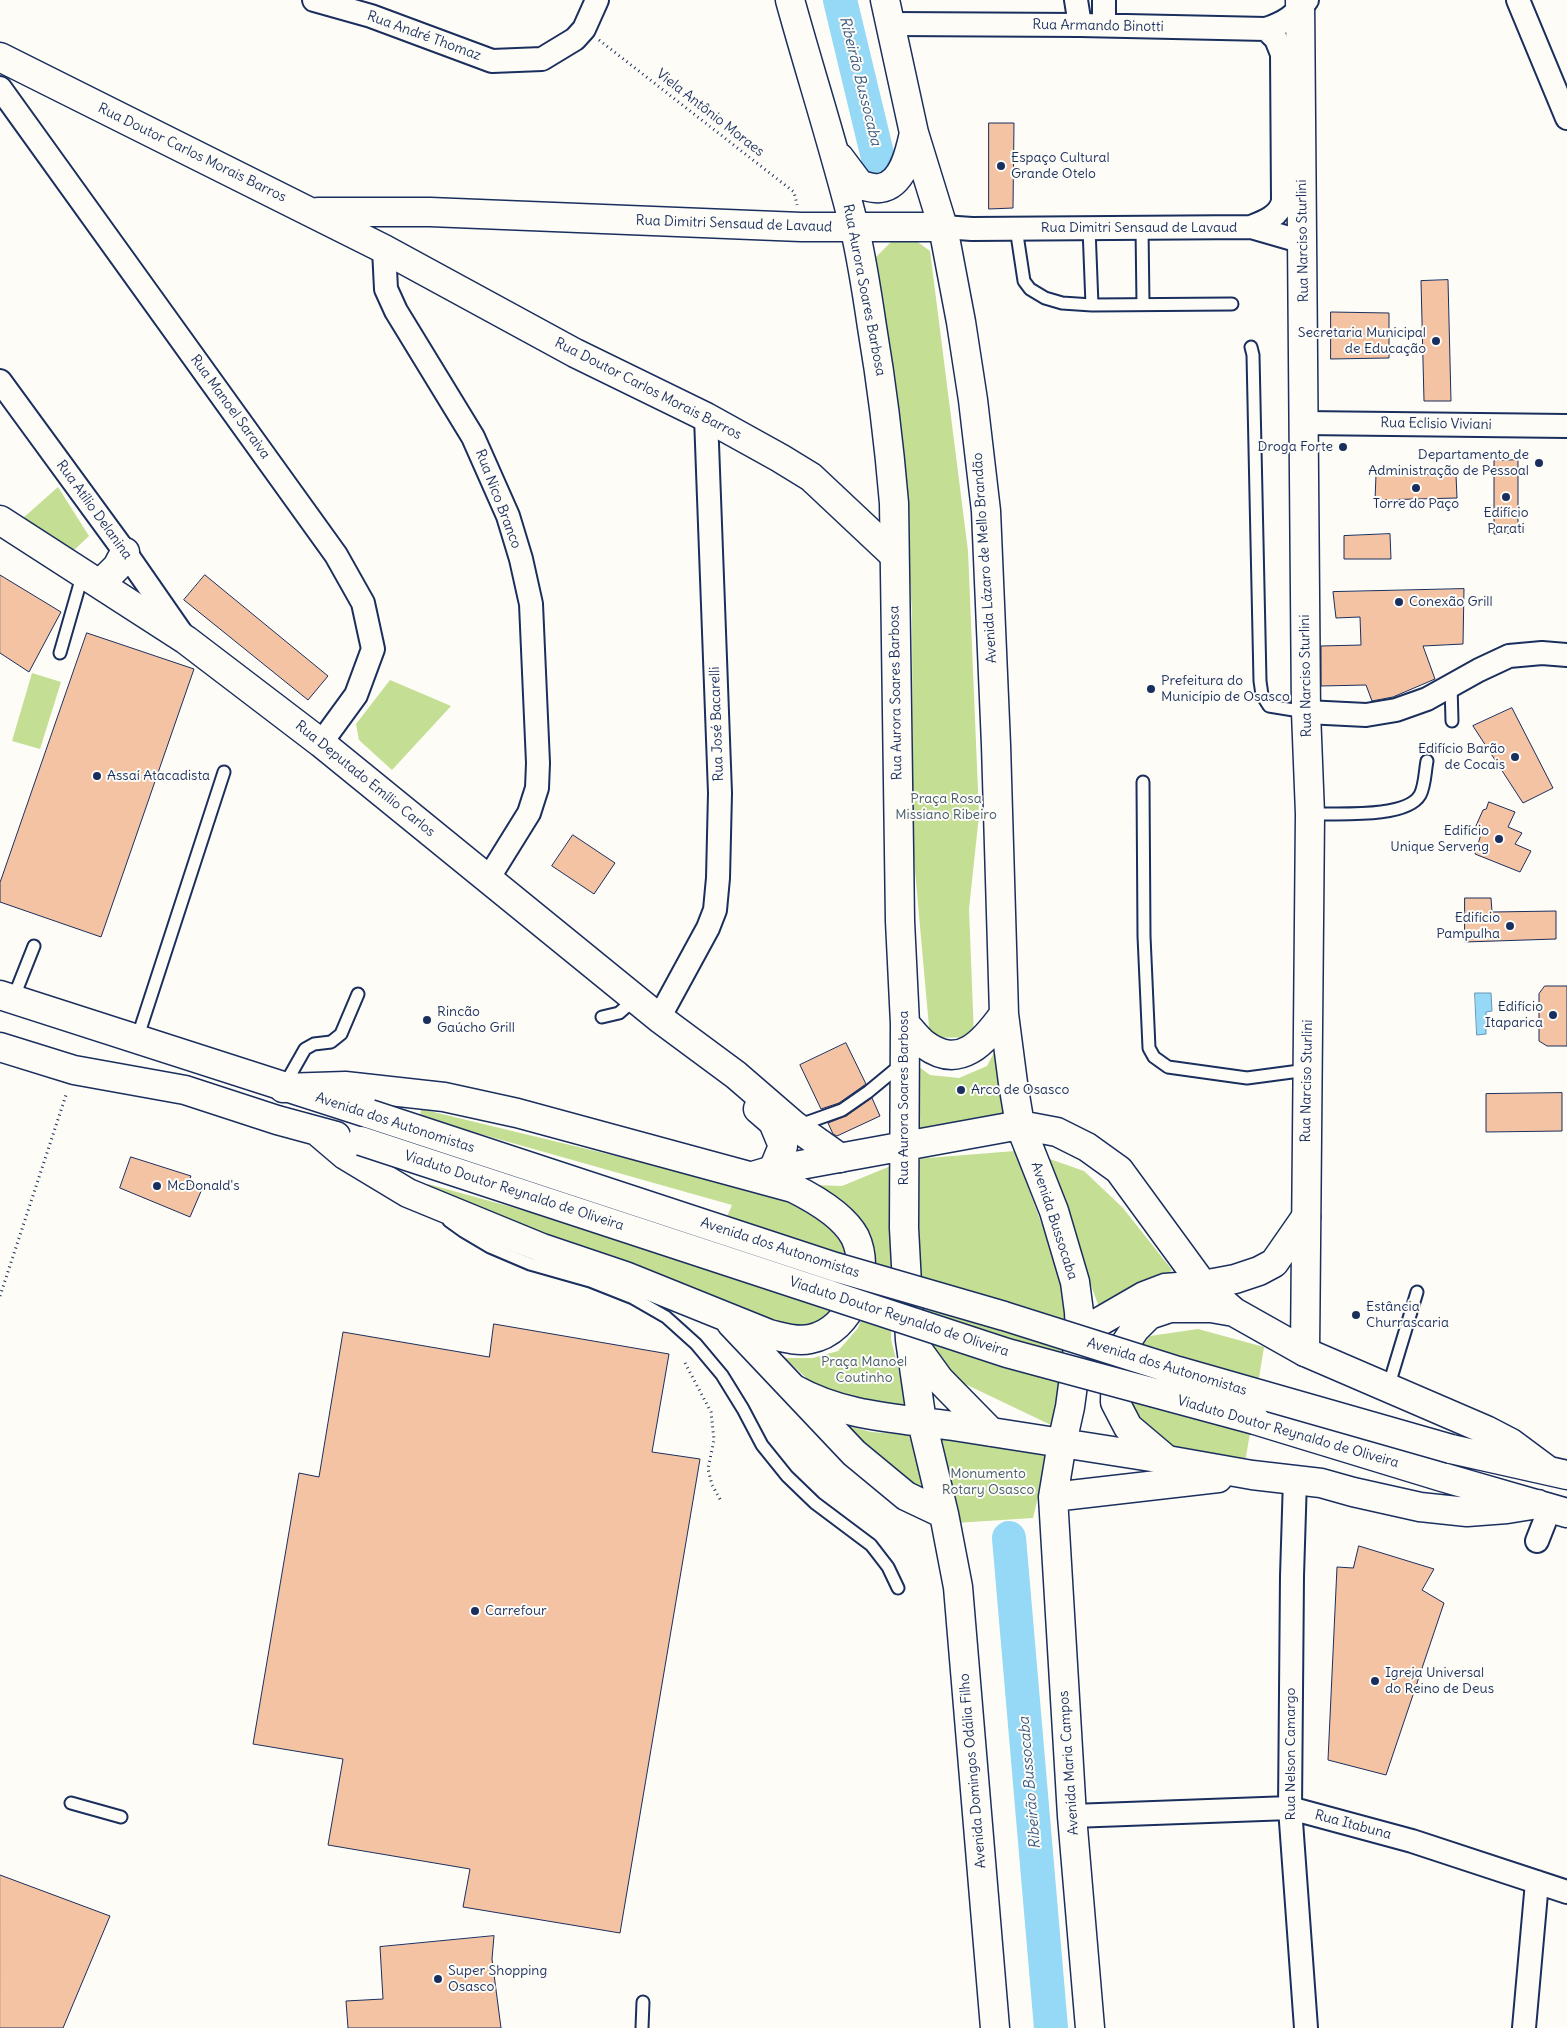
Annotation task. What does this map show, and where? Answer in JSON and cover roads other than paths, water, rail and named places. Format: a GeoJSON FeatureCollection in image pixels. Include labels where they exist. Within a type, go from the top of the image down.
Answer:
{"type":"FeatureCollection","features":[{"type":"Feature","properties":{"kind":"main road","name":"Rua Aurora Soares Barbosa"},"geometry":{"type":"LineString","coordinates":[[790,0],[834,149],[854,227],[884,400],[894,503],[900,921],[905,1024],[904,1228],[910,1340],[922,1422],[944,1514]]}},
{"type":"Feature","properties":{"kind":"main road","name":"Rua Narciso Sturlini"},"geometry":{"type":"LineString","coordinates":[[1302,3],[1306,712],[1310,814],[1304,1352]]}},
{"type":"Feature","properties":{"kind":"main road","name":"Avenida Lázaro de Mello Brandão"},"geometry":{"type":"LineString","coordinates":[[888,12],[914,133],[944,227],[962,322],[973,400],[986,511],[996,745],[1004,1014],[1020,1125]]}},
{"type":"Feature","properties":{"kind":"main road","name":"Rua Doutor Carlos Morais Barros"},"geometry":{"type":"LineString","coordinates":[[0,58],[312,212],[575,353],[706,417],[811,477],[894,555]]}},
{"type":"Feature","properties":{"kind":"main road"},"geometry":{"type":"LineString","coordinates":[[834,149],[860,184],[880,188],[894,182],[903,169],[910,152],[914,133]]}},
{"type":"Feature","properties":{"kind":"main road","name":"Rua Dimitri Sensaud de Lavaud"},"geometry":{"type":"LineString","coordinates":[[312,212],[430,212],[801,228],[944,227]]}},
{"type":"Feature","properties":{"kind":"main road"},"geometry":{"type":"LineString","coordinates":[[384,249],[398,232],[430,212]]}},
{"type":"Feature","properties":{"kind":"main road","name":"Rua Deputado Emílio Carlos"},"geometry":{"type":"LineString","coordinates":[[0,520],[186,640],[321,743],[658,1018],[736,1075],[796,1126],[840,1158]]}},
{"type":"Feature","properties":{"kind":"main road"},"geometry":{"type":"LineString","coordinates":[[91,579],[118,567],[125,552]]}},
{"type":"Feature","properties":{"kind":"main road","name":"Avenida dos Autonomistas"},"geometry":{"type":"LineString","coordinates":[[6,997],[835,1267],[1004,1316],[1178,1371],[1450,1449],[1556,1472]]}},
{"type":"Feature","properties":{"kind":"main road"},"geometry":{"type":"LineString","coordinates":[[905,1024],[923,1043],[931,1048],[939,1052],[956,1054],[972,1050],[995,1027],[1004,1014]]}},
{"type":"Feature","properties":{"kind":"main road","name":"Avenida dos Autonomistas"},"geometry":{"type":"LineString","coordinates":[[0,1047],[74,1070],[186,1090],[318,1132],[361,1141]]}},
{"type":"Feature","properties":{"kind":"main road","name":"Rua Deputado Emílio Carlos"},"geometry":{"type":"LineString","coordinates":[[714,1060],[730,1084],[773,1122],[783,1146],[763,1173]]}},
{"type":"Feature","properties":{"kind":"main road"},"geometry":{"type":"LineString","coordinates":[[283,1088],[345,1086],[444,1097],[763,1173],[815,1199],[843,1223],[857,1244],[861,1259],[861,1282],[847,1314],[829,1331],[811,1339],[790,1339],[769,1334],[625,1276],[542,1248],[408,1193],[345,1155],[318,1132]]}},
{"type":"Feature","properties":{"kind":"main road"},"geometry":{"type":"LineString","coordinates":[[763,1173],[1020,1125],[1057,1132],[1087,1146],[1119,1170],[1203,1285],[1234,1312],[1304,1352],[1503,1439],[1556,1472]]}},
{"type":"Feature","properties":{"kind":"main road","name":"Avenida Bussocaba"},"geometry":{"type":"LineString","coordinates":[[1020,1125],[1054,1211],[1075,1282],[1080,1333],[1070,1407],[1053,1497]]}},
{"type":"Feature","properties":{"kind":"main road","name":"Viaduto Doutor Reynaldo de Oliveira"},"geometry":{"type":"LineString","coordinates":[[361,1141],[1007,1353],[1255,1420],[1442,1478],[1552,1508]]}},
{"type":"Feature","properties":{"kind":"main road"},"geometry":{"type":"LineString","coordinates":[[1080,1333],[1144,1296],[1164,1288],[1203,1285],[1235,1279],[1259,1271],[1274,1263],[1306,1217]]}},
{"type":"Feature","properties":{"kind":"main road"},"geometry":{"type":"LineString","coordinates":[[1166,1460],[1128,1427],[1115,1402],[1116,1358],[1135,1328],[1149,1315],[1170,1308],[1211,1308],[1234,1312]]}},
{"type":"Feature","properties":{"kind":"main road"},"geometry":{"type":"LineString","coordinates":[[722,1314],[854,1453],[906,1496],[944,1514]]}},
{"type":"Feature","properties":{"kind":"main road"},"geometry":{"type":"LineString","coordinates":[[910,1340],[939,1379],[991,1432]]}},
{"type":"Feature","properties":{"kind":"main road"},"geometry":{"type":"LineString","coordinates":[[794,1389],[815,1400],[870,1416],[991,1432],[1252,1475],[1321,1483],[1420,1507],[1467,1512],[1552,1508]]}},
{"type":"Feature","properties":{"kind":"main road"},"geometry":{"type":"LineString","coordinates":[[1053,1497],[1252,1475]]}},
{"type":"Feature","properties":{"kind":"main road","name":"Avenida Maria Campos"},"geometry":{"type":"LineString","coordinates":[[1053,1497],[1072,1816],[1090,2028]]}},
{"type":"Feature","properties":{"kind":"main road","name":"Avenida Domingos Odália Filho"},"geometry":{"type":"LineString","coordinates":[[944,1514],[958,1587],[995,2028]]}},
{"type":"Feature","properties":{"kind":"street","name":"Rua André Thomaz"},"geometry":{"type":"LineString","coordinates":[[314,0],[371,16],[492,61],[542,59],[575,39],[584,29],[597,0]]}},
{"type":"Feature","properties":{"kind":"street"},"geometry":{"type":"LineString","coordinates":[[353,0],[371,16]]}},
{"type":"Feature","properties":{"kind":"street"},"geometry":{"type":"LineString","coordinates":[[1076,0],[1080,25]]}},
{"type":"Feature","properties":{"kind":"street"},"geometry":{"type":"LineString","coordinates":[[1104,0],[1104,25]]}},
{"type":"Feature","properties":{"kind":"street"},"geometry":{"type":"LineString","coordinates":[[1518,0],[1566,113]]}},
{"type":"Feature","properties":{"kind":"street","name":"Rua Armando Binotti"},"geometry":{"type":"LineString","coordinates":[[888,12],[1080,25],[1266,29],[1287,21],[1302,3]]}},
{"type":"Feature","properties":{"kind":"street","name":"Rua Narciso Sturlini"},"geometry":{"type":"LineString","coordinates":[[1252,227],[1266,222],[1280,210],[1283,201],[1282,54],[1276,39],[1266,29]]}},
{"type":"Feature","properties":{"kind":"street","name":"Rua Manoel Saraiva"},"geometry":{"type":"LineString","coordinates":[[0,88],[336,555],[363,603],[373,649],[356,695],[321,743]]}},
{"type":"Feature","properties":{"kind":"street","name":"Rua Dimitri Sensaud de Lavaud"},"geometry":{"type":"LineString","coordinates":[[944,227],[1252,227],[1303,242]]}},
{"type":"Feature","properties":{"kind":"street","name":"Rua Nico Branco"},"geometry":{"type":"LineString","coordinates":[[384,249],[386,289],[396,312],[474,437],[508,516],[522,559],[531,604],[538,763],[537,788],[529,813],[488,879]]}},
{"type":"Feature","properties":{"kind":"street","name":"Rua Atílio Delanina"},"geometry":{"type":"LineString","coordinates":[[0,381],[125,552],[186,640]]}},
{"type":"Feature","properties":{"kind":"street","name":"Rua José Bacarelli"},"geometry":{"type":"LineString","coordinates":[[658,1018],[708,928],[715,910],[720,793],[706,417]]}},
{"type":"Feature","properties":{"kind":"street","name":"Rua Eclisio Viviani"},"geometry":{"type":"LineString","coordinates":[[1304,423],[1567,426]]}},
{"type":"Feature","properties":{"kind":"street"},"geometry":{"type":"LineString","coordinates":[[1306,712],[1366,714],[1396,710],[1427,699],[1479,670],[1509,656],[1542,653],[1567,655]]}},
{"type":"Feature","properties":{"kind":"street","name":"Rua Nelson Camargo"},"geometry":{"type":"LineString","coordinates":[[1296,1479],[1292,1576],[1290,1808],[1306,2028]]}},
{"type":"Feature","properties":{"kind":"street"},"geometry":{"type":"LineString","coordinates":[[1537,1541],[1552,1508]]}},
{"type":"Feature","properties":{"kind":"street","name":"Rua Itabuna"},"geometry":{"type":"LineString","coordinates":[[1072,1816],[1290,1808],[1412,1841],[1567,1892]]}},
{"type":"Feature","properties":{"kind":"street"},"geometry":{"type":"LineString","coordinates":[[1524,2028],[1537,1882]]}},
{"type":"Feature","properties":{"kind":"lane"},"geometry":{"type":"LineString","coordinates":[[1016,228],[1024,281],[1030,289],[1045,298],[1062,303],[1092,305],[1232,304]]}},
{"type":"Feature","properties":{"kind":"lane"},"geometry":{"type":"LineString","coordinates":[[1089,228],[1092,305]]}},
{"type":"Feature","properties":{"kind":"lane"},"geometry":{"type":"LineString","coordinates":[[1142,228],[1143,304]]}},
{"type":"Feature","properties":{"kind":"lane"},"geometry":{"type":"LineString","coordinates":[[1251,347],[1253,354],[1260,681],[1262,695],[1269,706],[1306,712]]}},
{"type":"Feature","properties":{"kind":"lane"},"geometry":{"type":"LineString","coordinates":[[60,653],[91,579]]}},
{"type":"Feature","properties":{"kind":"lane"},"geometry":{"type":"LineString","coordinates":[[1452,685],[1452,722]]}},
{"type":"Feature","properties":{"kind":"lane"},"geometry":{"type":"LineString","coordinates":[[1310,814],[1382,812],[1396,810],[1412,803],[1420,794],[1427,761]]}},
{"type":"Feature","properties":{"kind":"lane"},"geometry":{"type":"LineString","coordinates":[[137,1040],[224,772]]}},
{"type":"Feature","properties":{"kind":"lane"},"geometry":{"type":"LineString","coordinates":[[1143,782],[1144,936],[1149,1048],[1154,1057],[1168,1067],[1247,1078],[1307,1070]]}},
{"type":"Feature","properties":{"kind":"lane"},"geometry":{"type":"LineString","coordinates":[[6,997],[34,946]]}},
{"type":"Feature","properties":{"kind":"lane"},"geometry":{"type":"LineString","coordinates":[[283,1088],[305,1049],[314,1044],[331,1042],[341,1034],[358,994]]}},
{"type":"Feature","properties":{"kind":"lane"},"geometry":{"type":"LineString","coordinates":[[602,1017],[619,1012],[635,999]]}},
{"type":"Feature","properties":{"kind":"lane"},"geometry":{"type":"LineString","coordinates":[[796,1126],[842,1110],[868,1092],[904,1062]]}},
{"type":"Feature","properties":{"kind":"lane"},"geometry":{"type":"LineString","coordinates":[[426,1201],[463,1231],[490,1247],[530,1264],[590,1281],[633,1298],[666,1316],[696,1344],[722,1375],[762,1445],[787,1476],[815,1503],[871,1546],[888,1567],[898,1588]]}},
{"type":"Feature","properties":{"kind":"lane"},"geometry":{"type":"LineString","coordinates":[[1388,1388],[1418,1292]]}},
{"type":"Feature","properties":{"kind":"lane"},"geometry":{"type":"LineString","coordinates":[[71,1803],[121,1817]]}},
{"type":"Feature","properties":{"kind":"lane"},"geometry":{"type":"LineString","coordinates":[[642,2028],[644,2002]]}},
{"type":"Feature","properties":{"kind":"water"},"geometry":{"type":"Polygon","coordinates":[[[1475,993],[1491,993],[1492,1011],[1486,1012],[1486,1034],[1477,1035],[1475,993]]]}},
{"type":"Feature","properties":{"kind":"waterway","name":"Ribeirão Bussocaba"},"geometry":{"type":"LineString","coordinates":[[840,0],[879,162]]}},
{"type":"Feature","properties":{"kind":"waterway","name":"Ribeirão Bussocaba"},"geometry":{"type":"LineString","coordinates":[[1009,1538],[1051,2028]]}},
{"type":"Feature","properties":{"kind":"place","name":"Espaço Cultural Grande Otelo"},"geometry":{"type":"Point","coordinates":[1001,166]}},
{"type":"Feature","properties":{"kind":"place","name":"Secretaria Municipal de Educação"},"geometry":{"type":"Point","coordinates":[1436,341]}},
{"type":"Feature","properties":{"kind":"place","name":"Droga Forte"},"geometry":{"type":"Point","coordinates":[1343,447]}},
{"type":"Feature","properties":{"kind":"place","name":"Departamento de Administração de Pessoal"},"geometry":{"type":"Point","coordinates":[1539,463]}},
{"type":"Feature","properties":{"kind":"place","name":"Torre do Paço"},"geometry":{"type":"Point","coordinates":[1416,488]}},
{"type":"Feature","properties":{"kind":"place","name":"Edifício Parati"},"geometry":{"type":"Point","coordinates":[1506,497]}},
{"type":"Feature","properties":{"kind":"place","name":"Conexão Grill"},"geometry":{"type":"Point","coordinates":[1399,602]}},
{"type":"Feature","properties":{"kind":"place","name":"Prefeitura do Município de Osasco"},"geometry":{"type":"Point","coordinates":[1151,689]}},
{"type":"Feature","properties":{"kind":"place","name":"Edifício Barão de Cocais"},"geometry":{"type":"Point","coordinates":[1515,757]}},
{"type":"Feature","properties":{"kind":"place","name":"Assaí Atacadista"},"geometry":{"type":"Point","coordinates":[97,776]}},
{"type":"Feature","properties":{"kind":"place","name":"Edifício Unique Serveng"},"geometry":{"type":"Point","coordinates":[1499,839]}},
{"type":"Feature","properties":{"kind":"place","name":"Edifício Pampulha"},"geometry":{"type":"Point","coordinates":[1510,926]}},
{"type":"Feature","properties":{"kind":"place","name":"Edifício Itaparica"},"geometry":{"type":"Point","coordinates":[1553,1015]}},
{"type":"Feature","properties":{"kind":"place","name":"Rincão Gaúcho Grill"},"geometry":{"type":"Point","coordinates":[427,1020]}},
{"type":"Feature","properties":{"kind":"place","name":"Arco de Osasco"},"geometry":{"type":"Point","coordinates":[961,1090]}},
{"type":"Feature","properties":{"kind":"place","name":"McDonald's"},"geometry":{"type":"Point","coordinates":[157,1186]}},
{"type":"Feature","properties":{"kind":"place","name":"Estância Churrascaria"},"geometry":{"type":"Point","coordinates":[1356,1315]}},
{"type":"Feature","properties":{"kind":"place","name":"Carrefour"},"geometry":{"type":"Point","coordinates":[475,1611]}},
{"type":"Feature","properties":{"kind":"place","name":"Igreja Universal do Reino de Deus"},"geometry":{"type":"Point","coordinates":[1375,1681]}},
{"type":"Feature","properties":{"kind":"place","name":"Super Shopping Osasco"},"geometry":{"type":"Point","coordinates":[438,1979]}},
{"type":"Feature","properties":{"kind":"park label","name":"Praça Rosa Missiano Ribeiro"},"geometry":{"type":"Point","coordinates":[946,808]}},
{"type":"Feature","properties":{"kind":"park label","name":"Praça Manoel Coutinho"},"geometry":{"type":"Point","coordinates":[864,1370]}},
{"type":"Feature","properties":{"kind":"park label","name":"Monumento Rotary Osasco"},"geometry":{"type":"Point","coordinates":[988,1482]}}]}
